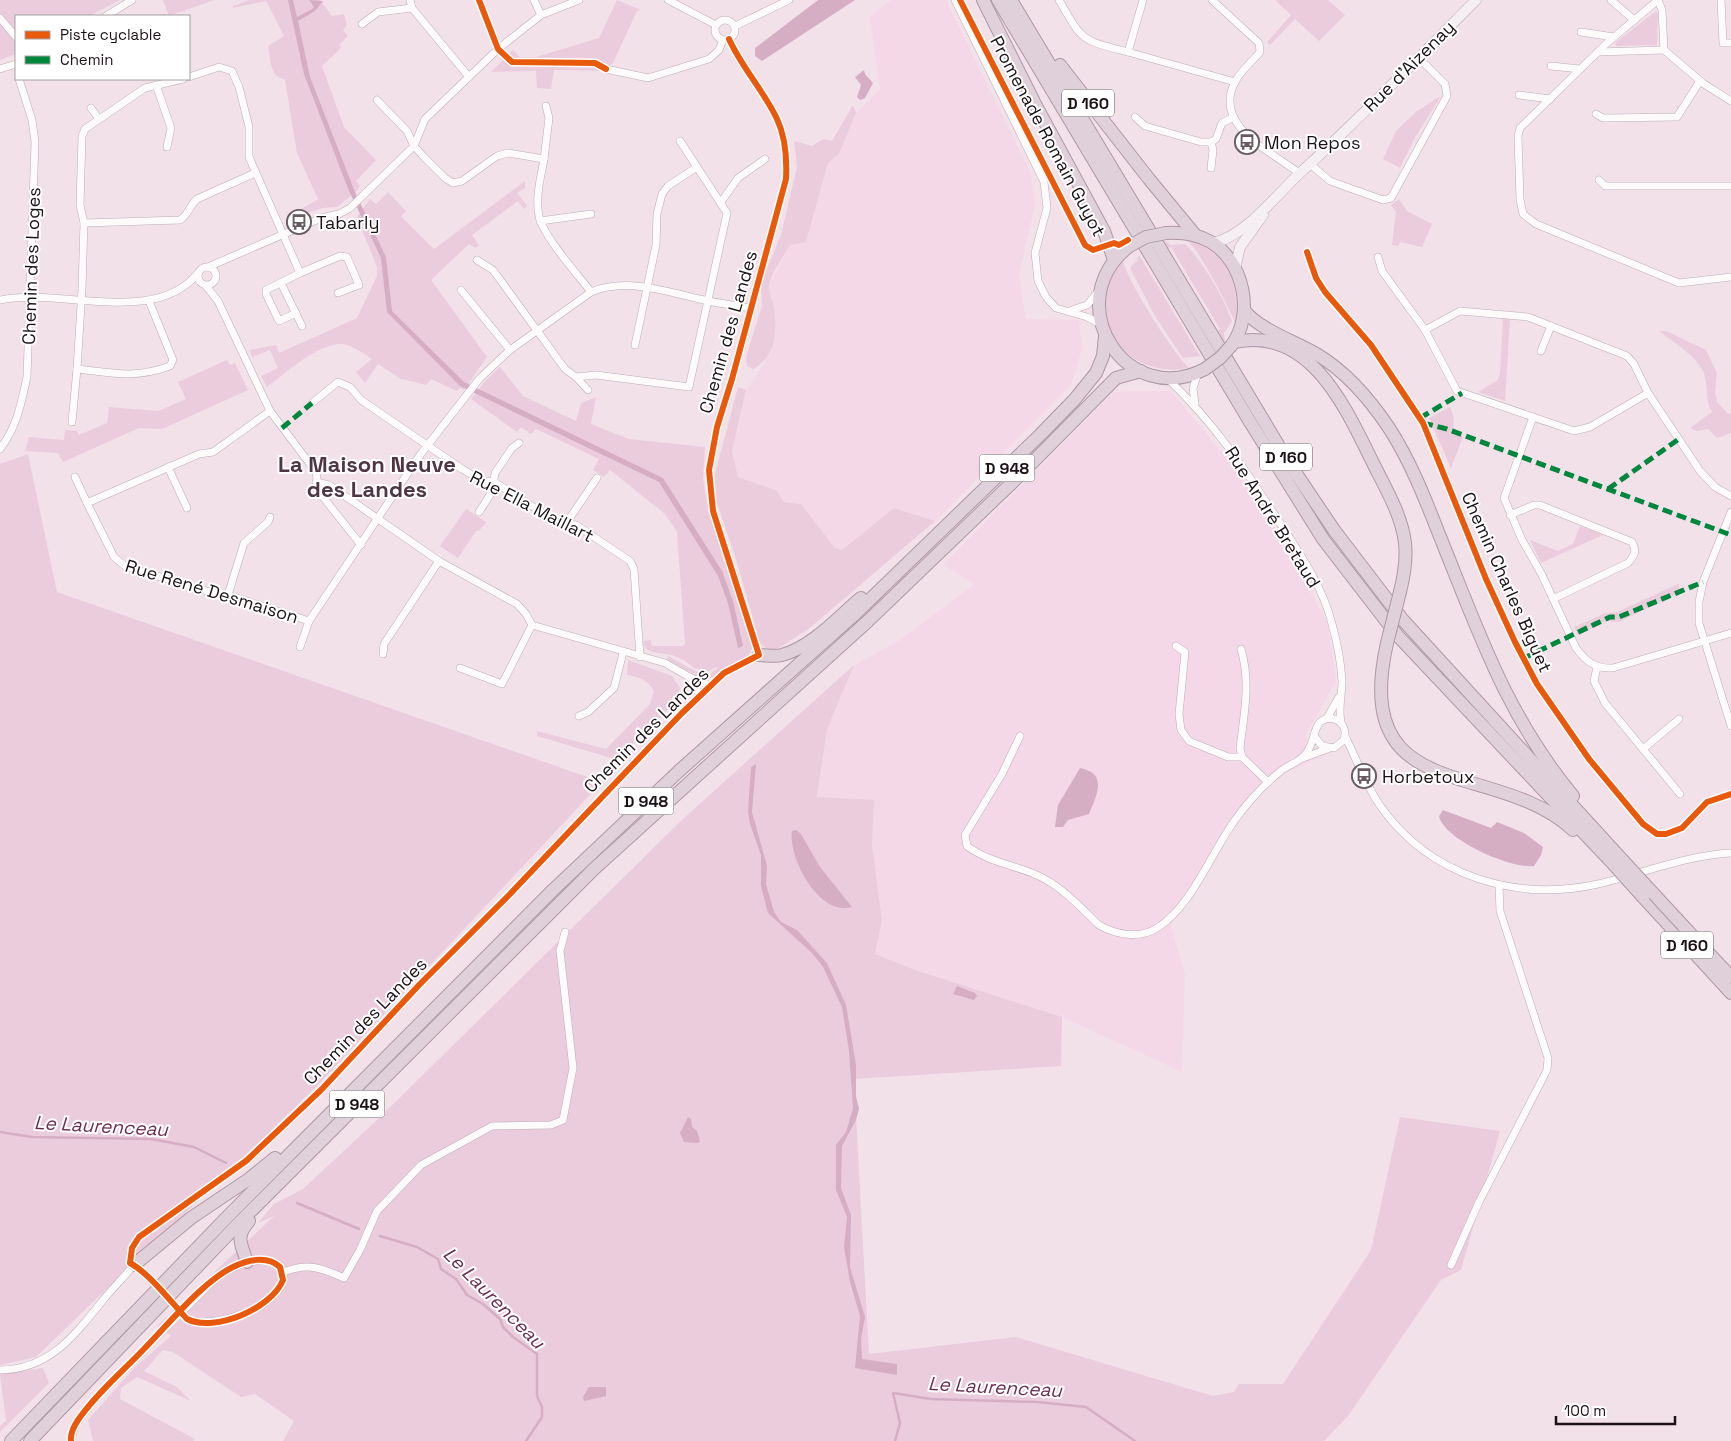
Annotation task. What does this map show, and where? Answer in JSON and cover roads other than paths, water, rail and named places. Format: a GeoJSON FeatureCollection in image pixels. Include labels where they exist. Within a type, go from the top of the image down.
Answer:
{"type":"FeatureCollection","features":[{"type":"Feature","properties":{"kind":"highway","name":"D 160"},"geometry":{"type":"LineString","coordinates":[[983,0],[1034,102],[1104,230],[1114,260]]}},
{"type":"Feature","properties":{"kind":"highway","name":"D 160"},"geometry":{"type":"LineString","coordinates":[[998,0],[1250,422],[1323,538],[1397,634],[1626,866]]}},
{"type":"Feature","properties":{"kind":"highway","name":"D 160"},"geometry":{"type":"LineString","coordinates":[[1011,0],[1279,446],[1334,530],[1422,643],[1731,978]]}},
{"type":"Feature","properties":{"kind":"highway","name":"D 160"},"geometry":{"type":"LineString","coordinates":[[1018,0],[1068,78],[1196,236]]}},
{"type":"Feature","properties":{"kind":"highway"},"geometry":{"type":"LineString","coordinates":[[1166,233],[1196,236],[1212,243],[1226,255],[1235,269],[1242,289],[1244,310],[1233,344],[1220,358],[1201,371],[1166,377],[1141,371],[1120,356],[1103,330],[1099,290],[1104,277],[1114,260],[1128,247],[1146,237],[1166,233]]}},
{"type":"Feature","properties":{"kind":"highway","name":"D 160"},"geometry":{"type":"LineString","coordinates":[[1244,310],[1253,320],[1319,356],[1333,366],[1360,392],[1390,429],[1414,475],[1483,645],[1509,701],[1542,756],[1626,866],[1643,897],[1731,993]]}},
{"type":"Feature","properties":{"kind":"highway","name":"D 948"},"geometry":{"type":"LineString","coordinates":[[11,1441],[296,1148],[596,848],[881,590],[1075,399],[1099,366],[1103,330]]}},
{"type":"Feature","properties":{"kind":"highway"},"geometry":{"type":"LineString","coordinates":[[1233,344],[1259,338],[1278,344],[1311,364],[1332,387],[1366,449],[1401,525],[1406,556],[1400,592],[1381,675],[1381,699],[1392,734],[1408,755],[1431,770],[1529,803],[1556,817],[1571,828],[1607,866],[1626,866]]}},
{"type":"Feature","properties":{"kind":"highway","name":"D 948"},"geometry":{"type":"LineString","coordinates":[[30,1441],[276,1185],[595,868],[875,615],[1020,475],[1116,378],[1141,371]]}},
{"type":"Feature","properties":{"kind":"highway"},"geometry":{"type":"LineString","coordinates":[[759,655],[782,654],[793,650],[819,632],[866,594],[881,590]]}},
{"type":"Feature","properties":{"kind":"highway"},"geometry":{"type":"LineString","coordinates":[[134,1265],[191,1218],[249,1179],[284,1151],[296,1148]]}},
{"type":"Feature","properties":{"kind":"highway"},"geometry":{"type":"LineString","coordinates":[[246,1262],[240,1233],[270,1199],[276,1185]]}},
{"type":"Feature","properties":{"kind":"main road","name":"Rue d'Aizenay"},"geometry":{"type":"LineString","coordinates":[[1212,243],[1222,241],[1234,233],[1278,194],[1476,0]]}},
{"type":"Feature","properties":{"kind":"main road","name":"Rue d'Aizenay"},"geometry":{"type":"LineString","coordinates":[[1235,269],[1240,247],[1278,194]]}},
{"type":"Feature","properties":{"kind":"street"},"geometry":{"type":"LineString","coordinates":[[410,0],[412,8],[469,77]]}},
{"type":"Feature","properties":{"kind":"street"},"geometry":{"type":"LineString","coordinates":[[534,0],[541,15]]}},
{"type":"Feature","properties":{"kind":"street"},"geometry":{"type":"LineString","coordinates":[[186,286],[202,268],[225,261],[321,218],[339,214],[357,202],[414,146],[425,119],[498,48],[541,15],[579,0]]}},
{"type":"Feature","properties":{"kind":"street"},"geometry":{"type":"LineString","coordinates":[[735,26],[789,0]]}},
{"type":"Feature","properties":{"kind":"street"},"geometry":{"type":"LineString","coordinates":[[955,0],[1044,182],[1047,208],[1035,253],[1036,272],[1046,297],[1056,308],[1087,317],[1103,330]]}},
{"type":"Feature","properties":{"kind":"street"},"geometry":{"type":"LineString","coordinates":[[1059,0],[1078,32],[1092,43],[1235,82]]}},
{"type":"Feature","properties":{"kind":"street"},"geometry":{"type":"LineString","coordinates":[[1128,52],[1143,0]]}},
{"type":"Feature","properties":{"kind":"street"},"geometry":{"type":"LineString","coordinates":[[1212,0],[1259,43],[1260,52],[1235,82],[1230,106],[1232,118],[1261,148],[1299,173]]}},
{"type":"Feature","properties":{"kind":"street"},"geometry":{"type":"LineString","coordinates":[[1611,0],[1634,20]]}},
{"type":"Feature","properties":{"kind":"street"},"geometry":{"type":"LineString","coordinates":[[1664,50],[1662,10],[1658,0],[1614,37],[1520,128],[1518,136],[1520,199],[1523,214],[1536,224],[1679,283],[1731,277]]}},
{"type":"Feature","properties":{"kind":"street"},"geometry":{"type":"LineString","coordinates":[[1721,0],[1722,43],[1731,43]]}},
{"type":"Feature","properties":{"kind":"street"},"geometry":{"type":"LineString","coordinates":[[108,15],[129,1]]}},
{"type":"Feature","properties":{"kind":"street"},"geometry":{"type":"LineString","coordinates":[[673,1],[716,25]]}},
{"type":"Feature","properties":{"kind":"street"},"geometry":{"type":"LineString","coordinates":[[362,24],[378,12],[412,8]]}},
{"type":"Feature","properties":{"kind":"street"},"geometry":{"type":"LineString","coordinates":[[0,18],[15,36]]}},
{"type":"Feature","properties":{"kind":"street"},"geometry":{"type":"LineString","coordinates":[[606,69],[648,78],[709,58],[735,32],[735,26],[731,21],[725,20],[716,25]]}},
{"type":"Feature","properties":{"kind":"street"},"geometry":{"type":"LineString","coordinates":[[716,25],[716,34],[726,40]]}},
{"type":"Feature","properties":{"kind":"street"},"geometry":{"type":"LineString","coordinates":[[1581,32],[1614,37]]}},
{"type":"Feature","properties":{"kind":"street","name":"Chemin des Landes"},"geometry":{"type":"LineString","coordinates":[[134,1265],[130,1263],[129,1259],[132,1248],[139,1237],[193,1197],[237,1169],[322,1089],[420,984],[510,894],[623,773],[710,686],[730,670],[759,655],[713,511],[709,485],[710,452],[786,179],[787,159],[777,118],[726,40]]}},
{"type":"Feature","properties":{"kind":"street"},"geometry":{"type":"LineString","coordinates":[[1598,52],[1664,50],[1700,81],[1731,101]]}},
{"type":"Feature","properties":{"kind":"street"},"geometry":{"type":"LineString","coordinates":[[1310,164],[1330,181],[1383,200],[1391,198],[1447,96],[1446,84],[1418,57]]}},
{"type":"Feature","properties":{"kind":"street"},"geometry":{"type":"LineString","coordinates":[[0,69],[15,66]]}},
{"type":"Feature","properties":{"kind":"street"},"geometry":{"type":"LineString","coordinates":[[1551,66],[1580,69]]}},
{"type":"Feature","properties":{"kind":"street"},"geometry":{"type":"LineString","coordinates":[[190,78],[218,67],[232,71],[239,87],[249,126],[248,150],[255,173],[300,273]]}},
{"type":"Feature","properties":{"kind":"street","name":"Chemin des Loges"},"geometry":{"type":"LineString","coordinates":[[0,449],[9,437],[19,414],[27,377],[35,142],[32,120],[19,80]]}},
{"type":"Feature","properties":{"kind":"street"},"geometry":{"type":"LineString","coordinates":[[72,422],[82,300],[84,223],[80,205],[82,136],[85,129],[144,88],[178,80]]}},
{"type":"Feature","properties":{"kind":"street"},"geometry":{"type":"LineString","coordinates":[[1596,114],[1603,118],[1677,117],[1700,81]]}},
{"type":"Feature","properties":{"kind":"street"},"geometry":{"type":"LineString","coordinates":[[156,85],[171,128],[167,147]]}},
{"type":"Feature","properties":{"kind":"street"},"geometry":{"type":"LineString","coordinates":[[1519,95],[1550,99]]}},
{"type":"Feature","properties":{"kind":"street"},"geometry":{"type":"LineString","coordinates":[[377,100],[407,131],[414,146],[445,178],[453,182],[462,181],[497,156],[508,153],[544,159]]}},
{"type":"Feature","properties":{"kind":"street"},"geometry":{"type":"LineString","coordinates":[[546,106],[549,118],[538,209],[540,222],[591,292]]}},
{"type":"Feature","properties":{"kind":"street"},"geometry":{"type":"LineString","coordinates":[[91,108],[99,119]]}},
{"type":"Feature","properties":{"kind":"street"},"geometry":{"type":"LineString","coordinates":[[1135,117],[1145,126],[1201,142],[1211,142],[1216,139],[1222,123],[1232,118]]}},
{"type":"Feature","properties":{"kind":"street"},"geometry":{"type":"LineString","coordinates":[[576,378],[596,375],[689,387],[727,212],[680,141]]}},
{"type":"Feature","properties":{"kind":"street"},"geometry":{"type":"LineString","coordinates":[[1211,142],[1213,150],[1211,168]]}},
{"type":"Feature","properties":{"kind":"street"},"geometry":{"type":"LineString","coordinates":[[721,202],[738,178],[766,159]]}},
{"type":"Feature","properties":{"kind":"street"},"geometry":{"type":"LineString","coordinates":[[635,346],[656,245],[657,214],[662,194],[668,186],[697,167]]}},
{"type":"Feature","properties":{"kind":"street"},"geometry":{"type":"LineString","coordinates":[[84,223],[180,220],[186,216],[192,203],[197,199],[255,173]]}},
{"type":"Feature","properties":{"kind":"street"},"geometry":{"type":"LineString","coordinates":[[1599,180],[1605,186],[1731,186]]}},
{"type":"Feature","properties":{"kind":"street"},"geometry":{"type":"LineString","coordinates":[[540,222],[591,214]]}},
{"type":"Feature","properties":{"kind":"street"},"geometry":{"type":"LineString","coordinates":[[296,313],[279,321],[266,294],[266,290],[340,256],[347,257],[359,285],[338,293]]}},
{"type":"Feature","properties":{"kind":"street"},"geometry":{"type":"LineString","coordinates":[[1378,257],[1382,271],[1425,330],[1457,390],[1574,431],[1590,428],[1648,393]]}},
{"type":"Feature","properties":{"kind":"street"},"geometry":{"type":"LineString","coordinates":[[477,260],[493,270],[565,369],[588,390]]}},
{"type":"Feature","properties":{"kind":"street"},"geometry":{"type":"LineString","coordinates":[[0,300],[30,298],[149,301],[186,286],[204,286],[215,278],[225,261]]}},
{"type":"Feature","properties":{"kind":"street"},"geometry":{"type":"LineString","coordinates":[[208,267],[213,270],[218,301]]}},
{"type":"Feature","properties":{"kind":"street"},"geometry":{"type":"LineString","coordinates":[[198,273],[198,279],[218,301],[270,411],[316,472],[319,492],[360,545]]}},
{"type":"Feature","properties":{"kind":"street"},"geometry":{"type":"LineString","coordinates":[[281,283],[302,326]]}},
{"type":"Feature","properties":{"kind":"street"},"geometry":{"type":"LineString","coordinates":[[300,647],[308,621],[420,455],[429,446],[480,378],[510,350],[591,292],[613,285],[648,288],[750,308]]}},
{"type":"Feature","properties":{"kind":"street"},"geometry":{"type":"LineString","coordinates":[[461,290],[510,350]]}},
{"type":"Feature","properties":{"kind":"street"},"geometry":{"type":"LineString","coordinates":[[1066,311],[1087,305],[1099,290]]}},
{"type":"Feature","properties":{"kind":"street"},"geometry":{"type":"LineString","coordinates":[[77,369],[136,375],[148,374],[170,366],[173,360],[149,301]]}},
{"type":"Feature","properties":{"kind":"street"},"geometry":{"type":"LineString","coordinates":[[1425,330],[1460,311],[1528,317],[1627,356],[1634,364],[1648,393],[1700,471],[1715,487],[1731,496]]}},
{"type":"Feature","properties":{"kind":"street"},"geometry":{"type":"LineString","coordinates":[[1541,351],[1551,326]]}},
{"type":"Feature","properties":{"kind":"street"},"geometry":{"type":"LineString","coordinates":[[1195,404],[1193,388],[1201,371]]}},
{"type":"Feature","properties":{"kind":"street","name":"Rue André Bretaud"},"geometry":{"type":"LineString","coordinates":[[1166,377],[1195,404],[1240,460],[1312,573],[1332,623],[1342,679],[1339,697],[1341,722]]}},
{"type":"Feature","properties":{"kind":"street","name":"Rue Ella Maillart"},"geometry":{"type":"LineString","coordinates":[[312,403],[338,382],[350,386],[361,400],[484,482],[493,481],[555,522],[567,522],[576,525],[630,561],[634,570],[640,657]]}},
{"type":"Feature","properties":{"kind":"street"},"geometry":{"type":"LineString","coordinates":[[87,503],[198,454],[213,452],[270,411]]}},
{"type":"Feature","properties":{"kind":"street"},"geometry":{"type":"LineString","coordinates":[[1533,417],[1505,490],[1504,498],[1510,515],[1576,648],[1584,660],[1597,667],[1613,668],[1731,633]]}},
{"type":"Feature","properties":{"kind":"street"},"geometry":{"type":"LineString","coordinates":[[478,512],[492,492],[495,473],[512,448],[519,443]]}},
{"type":"Feature","properties":{"kind":"street"},"geometry":{"type":"LineString","coordinates":[[168,467],[187,508]]}},
{"type":"Feature","properties":{"kind":"street","name":"Rue René Desmaison"},"geometry":{"type":"LineString","coordinates":[[75,477],[118,562],[308,621]]}},
{"type":"Feature","properties":{"kind":"street"},"geometry":{"type":"LineString","coordinates":[[567,522],[597,478]]}},
{"type":"Feature","properties":{"kind":"street"},"geometry":{"type":"LineString","coordinates":[[316,482],[329,485],[376,520],[439,561],[517,604],[526,614],[532,625],[665,663],[691,678],[710,686]]}},
{"type":"Feature","properties":{"kind":"street"},"geometry":{"type":"LineString","coordinates":[[1510,515],[1534,504],[1540,505],[1632,542],[1636,548],[1635,556],[1628,563],[1553,599]]}},
{"type":"Feature","properties":{"kind":"street"},"geometry":{"type":"LineString","coordinates":[[1731,512],[1703,582],[1699,602],[1699,623],[1731,726]]}},
{"type":"Feature","properties":{"kind":"street"},"geometry":{"type":"LineString","coordinates":[[228,595],[244,543],[268,522],[270,517]]}},
{"type":"Feature","properties":{"kind":"street"},"geometry":{"type":"LineString","coordinates":[[383,654],[384,644],[439,561]]}},
{"type":"Feature","properties":{"kind":"street"},"geometry":{"type":"LineString","coordinates":[[460,668],[502,684],[532,625]]}},
{"type":"Feature","properties":{"kind":"street"},"geometry":{"type":"LineString","coordinates":[[1176,646],[1185,652],[1179,714],[1181,730],[1189,741],[1228,757],[1242,756]]}},
{"type":"Feature","properties":{"kind":"street"},"geometry":{"type":"LineString","coordinates":[[1241,649],[1247,670],[1247,690],[1240,748],[1242,756],[1268,782]]}},
{"type":"Feature","properties":{"kind":"street"},"geometry":{"type":"LineString","coordinates":[[579,716],[588,712],[614,688],[623,652]]}},
{"type":"Feature","properties":{"kind":"street"},"geometry":{"type":"LineString","coordinates":[[1597,667],[1594,681],[1604,703],[1680,794]]}},
{"type":"Feature","properties":{"kind":"street"},"geometry":{"type":"LineString","coordinates":[[691,678],[700,696]]}},
{"type":"Feature","properties":{"kind":"street","name":"Rue André Bretaud"},"geometry":{"type":"LineString","coordinates":[[1327,718],[1339,697]]}},
{"type":"Feature","properties":{"kind":"street"},"geometry":{"type":"LineString","coordinates":[[1302,758],[1315,737],[1317,725],[1327,718],[1335,718],[1341,722],[1345,729],[1345,736],[1382,808],[1406,835],[1429,853],[1460,872],[1499,886],[1522,890],[1569,888],[1731,853]]}},
{"type":"Feature","properties":{"kind":"street"},"geometry":{"type":"LineString","coordinates":[[1643,749],[1679,719]]}},
{"type":"Feature","properties":{"kind":"street"},"geometry":{"type":"LineString","coordinates":[[1020,736],[1002,774],[965,835],[967,846],[979,855],[1032,873],[1053,883],[1107,930],[1143,934],[1156,929],[1177,910],[1231,825],[1268,782],[1302,758],[1332,748],[1342,742],[1345,736]]}},
{"type":"Feature","properties":{"kind":"street"},"geometry":{"type":"LineString","coordinates":[[1315,737],[1319,744],[1355,756]]}},
{"type":"Feature","properties":{"kind":"street"},"geometry":{"type":"LineString","coordinates":[[1451,1265],[1478,1202],[1547,1070],[1548,1058],[1500,911],[1499,886]]}},
{"type":"Feature","properties":{"kind":"street"},"geometry":{"type":"LineString","coordinates":[[283,1272],[297,1267],[314,1267],[344,1278],[360,1250],[377,1210],[421,1165],[492,1126],[551,1125],[563,1120],[573,1068],[560,951],[565,932]]}},
{"type":"Feature","properties":{"kind":"street"},"geometry":{"type":"LineString","coordinates":[[71,1441],[72,1431],[79,1418],[137,1356],[216,1278],[246,1262],[271,1261],[276,1263],[283,1272],[283,1280],[276,1292],[253,1310],[231,1318],[207,1323],[193,1322],[187,1319]]}},
{"type":"Feature","properties":{"kind":"street"},"geometry":{"type":"LineString","coordinates":[[0,1370],[38,1363],[59,1351],[75,1335],[134,1265],[147,1277]]}},
{"type":"Feature","properties":{"kind":"waterway","name":"Le Laurenceau"},"geometry":{"type":"LineString","coordinates":[[0,1132],[32,1137],[151,1139],[194,1147],[226,1163]]}},
{"type":"Feature","properties":{"kind":"waterway","name":"Le Laurenceau"},"geometry":{"type":"LineString","coordinates":[[297,1203],[359,1229]]}},
{"type":"Feature","properties":{"kind":"waterway","name":"Le Laurenceau"},"geometry":{"type":"LineString","coordinates":[[380,1236],[417,1247],[438,1259],[441,1269],[456,1279],[467,1295],[483,1304],[500,1319],[503,1327],[513,1337],[537,1354],[537,1396],[542,1407],[542,1417],[526,1441]]}},
{"type":"Feature","properties":{"kind":"waterway","name":"Le Laurenceau"},"geometry":{"type":"LineString","coordinates":[[895,1441],[900,1423],[893,1393],[931,1399],[1037,1402],[1086,1407],[1135,1441]]}},
{"type":"Feature","properties":{"kind":"tunnel"},"geometry":{"type":"LineString","coordinates":[[147,1277],[185,1316]]}},
{"type":"Feature","properties":{"kind":"place","name":"Mon Repos"},"geometry":{"type":"Point","coordinates":[1247,142]}},
{"type":"Feature","properties":{"kind":"place","name":"Tabarly"},"geometry":{"type":"Point","coordinates":[299,222]}},
{"type":"Feature","properties":{"kind":"place","name":"Horbetoux"},"geometry":{"type":"Point","coordinates":[1364,776]}},
{"type":"Feature","properties":{"kind":"district","name":"La Maison Neuve des Landes"},"geometry":{"type":"Point","coordinates":[367,476]}}]}
